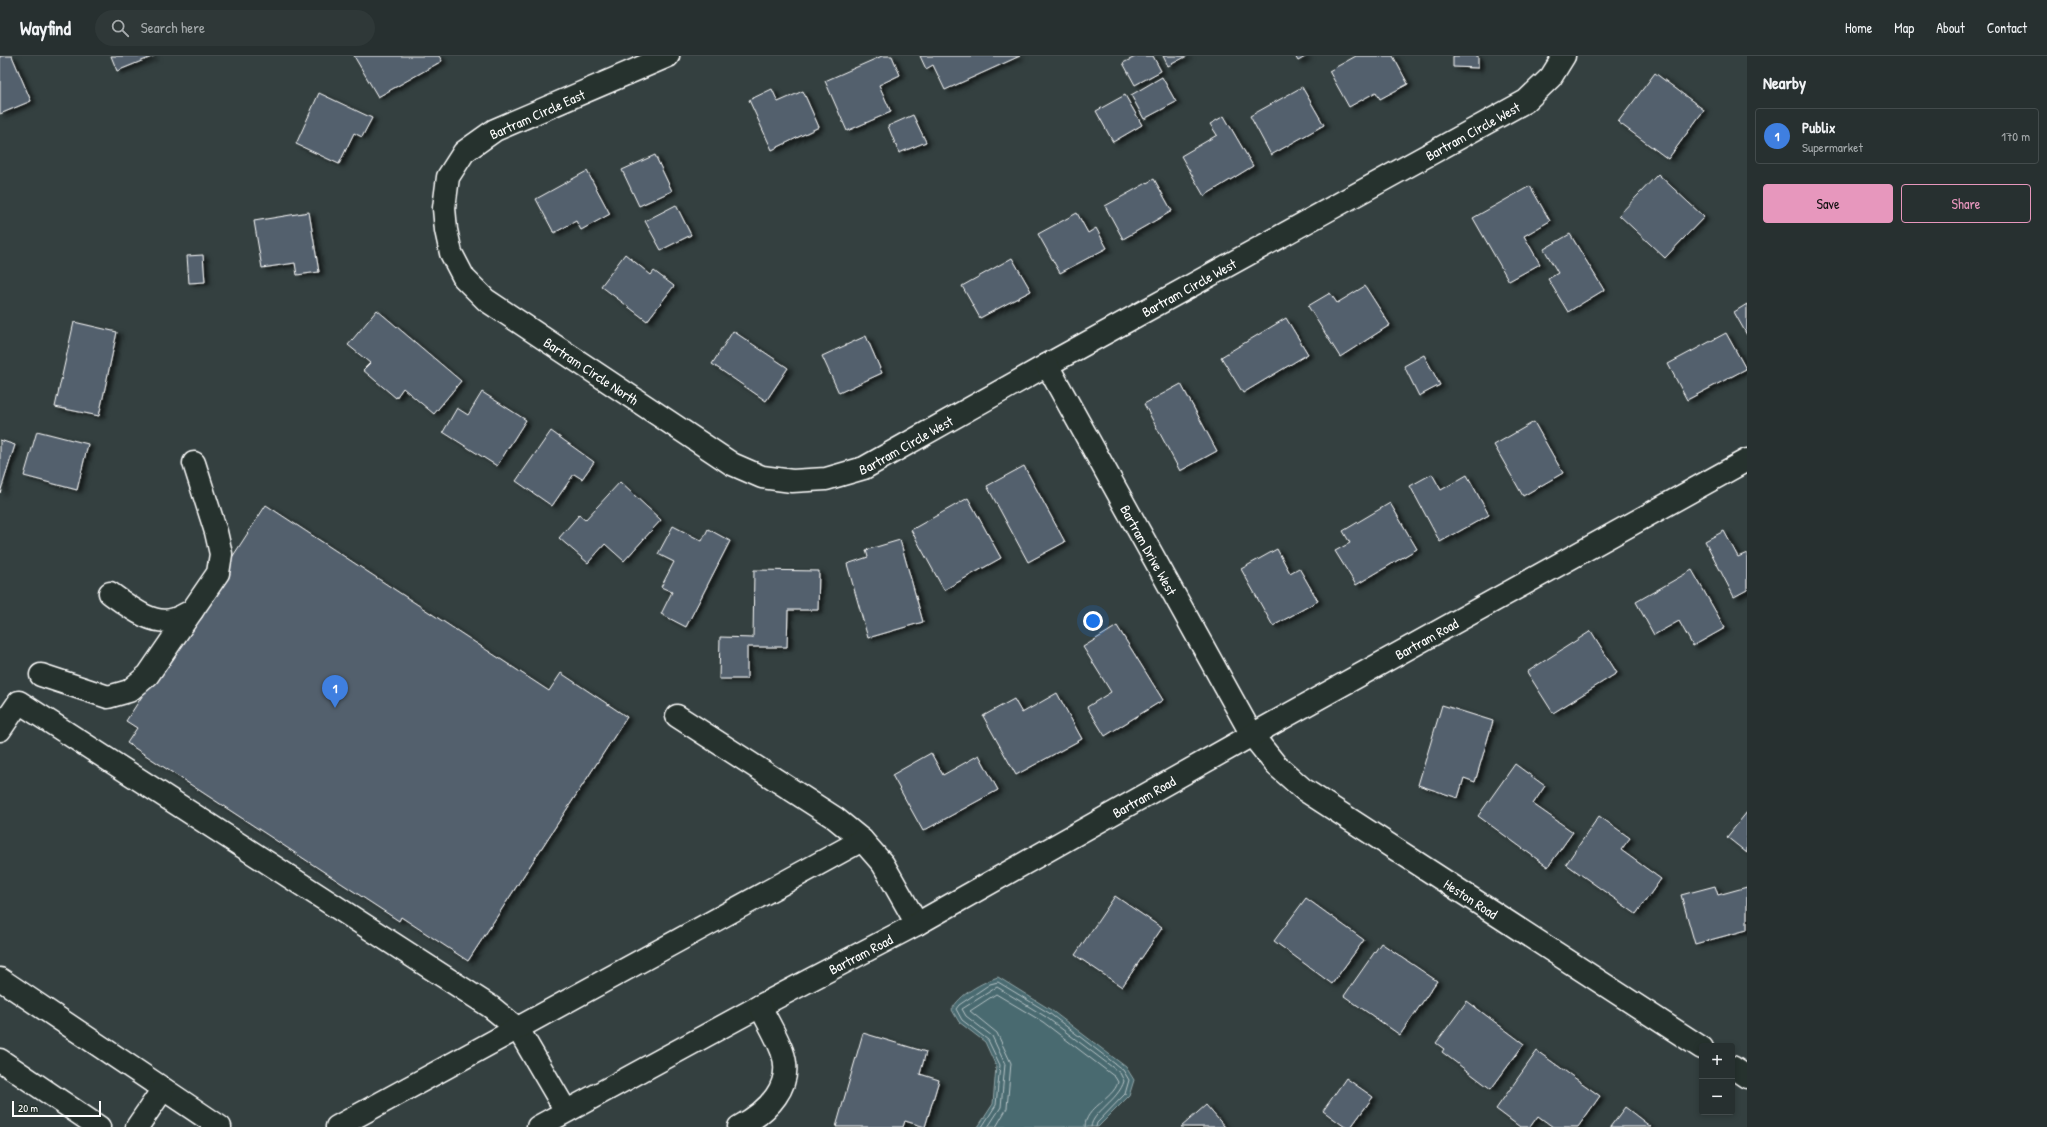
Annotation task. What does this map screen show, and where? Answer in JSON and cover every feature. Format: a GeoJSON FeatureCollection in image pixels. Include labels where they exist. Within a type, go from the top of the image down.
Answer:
{"type":"FeatureCollection","features":[{"type":"Feature","properties":{"kind":"street","name":"Bartram Circle East"},"geometry":{"type":"LineString","coordinates":[[444,208],[448,177],[464,152],[495,130],[668,56]]}},
{"type":"Feature","properties":{"kind":"street","name":"Bartram Circle West"},"geometry":{"type":"LineString","coordinates":[[792,481],[826,479],[864,468],[1046,365],[1526,101],[1551,77],[1564,56]]}},
{"type":"Feature","properties":{"kind":"street","name":"Bartram Circle North"},"geometry":{"type":"LineString","coordinates":[[444,208],[446,230],[451,253],[464,278],[486,300],[732,464],[762,477],[792,481]]}},
{"type":"Feature","properties":{"kind":"street","name":"Bartram Drive West"},"geometry":{"type":"LineString","coordinates":[[1046,365],[1252,735]]}},
{"type":"Feature","properties":{"kind":"street","name":"Bartram Road"},"geometry":{"type":"LineString","coordinates":[[538,1127],[760,1006],[917,924],[1252,735],[1747,460]]}},
{"type":"Feature","properties":{"kind":"street"},"geometry":{"type":"LineString","coordinates":[[41,675],[108,697],[129,691],[148,675],[218,573],[221,554],[216,532],[194,463]]}},
{"type":"Feature","properties":{"kind":"street"},"geometry":{"type":"LineString","coordinates":[[110,593],[133,610],[155,619],[174,620],[192,611]]}},
{"type":"Feature","properties":{"kind":"street"},"geometry":{"type":"LineString","coordinates":[[0,730],[19,702],[491,1007],[518,1029],[566,1111]]}},
{"type":"Feature","properties":{"kind":"street"},"geometry":{"type":"LineString","coordinates":[[677,716],[835,818],[862,840],[883,864],[917,924]]}},
{"type":"Feature","properties":{"kind":"street","name":"Heston Road"},"geometry":{"type":"LineString","coordinates":[[1252,735],[1276,765],[1303,789],[1699,1046]]}},
{"type":"Feature","properties":{"kind":"street"},"geometry":{"type":"LineString","coordinates":[[337,1127],[862,840]]}},
{"type":"Feature","properties":{"kind":"street"},"geometry":{"type":"LineString","coordinates":[[0,979],[220,1127]]}},
{"type":"Feature","properties":{"kind":"street"},"geometry":{"type":"LineString","coordinates":[[739,1127],[756,1118],[776,1099],[785,1077],[782,1052],[760,1006]]}},
{"type":"Feature","properties":{"kind":"street"},"geometry":{"type":"LineString","coordinates":[[0,1060],[99,1127]]}},
{"type":"Feature","properties":{"kind":"street"},"geometry":{"type":"LineString","coordinates":[[137,1127],[163,1089]]}},
{"type":"Feature","properties":{"kind":"water"},"geometry":{"type":"Polygon","coordinates":[[[998,977],[1051,1010],[1126,1067],[1134,1080],[1129,1096],[1098,1127],[978,1127],[993,1104],[996,1066],[985,1042],[959,1022],[952,1010],[955,1004],[965,994],[985,982],[998,977]]]}},
{"type":"Feature","properties":{"kind":"building"},"geometry":{"type":"Polygon","coordinates":[[[0,56],[12,56],[31,101],[0,114],[0,56]]]}},
{"type":"Feature","properties":{"kind":"building"},"geometry":{"type":"Polygon","coordinates":[[[111,56],[154,56],[117,71],[111,56]]]}},
{"type":"Feature","properties":{"kind":"building"},"geometry":{"type":"Polygon","coordinates":[[[354,56],[439,56],[442,61],[378,97],[354,56]]]}},
{"type":"Feature","properties":{"kind":"building"},"geometry":{"type":"Polygon","coordinates":[[[882,56],[892,56],[900,75],[879,85],[891,112],[847,131],[825,81],[882,56]]]}},
{"type":"Feature","properties":{"kind":"building"},"geometry":{"type":"Polygon","coordinates":[[[920,56],[1020,56],[945,90],[933,65],[926,69],[920,56]]]}},
{"type":"Feature","properties":{"kind":"building"},"geometry":{"type":"Polygon","coordinates":[[[1137,56],[1153,56],[1161,71],[1135,85],[1123,63],[1137,56]]]}},
{"type":"Feature","properties":{"kind":"building"},"geometry":{"type":"Polygon","coordinates":[[[1163,56],[1187,56],[1168,66],[1163,56]]]}},
{"type":"Feature","properties":{"kind":"building"},"geometry":{"type":"Polygon","coordinates":[[[1295,56],[1307,56],[1298,61],[1295,56]]]}},
{"type":"Feature","properties":{"kind":"building"},"geometry":{"type":"Polygon","coordinates":[[[1356,56],[1393,56],[1408,84],[1380,99],[1376,92],[1349,107],[1329,71],[1356,56]]]}},
{"type":"Feature","properties":{"kind":"building"},"geometry":{"type":"Polygon","coordinates":[[[1453,56],[1478,56],[1478,68],[1453,67],[1453,56]]]}},
{"type":"Feature","properties":{"kind":"building"},"geometry":{"type":"Polygon","coordinates":[[[1655,73],[1704,110],[1668,159],[1618,122],[1655,73]]]}},
{"type":"Feature","properties":{"kind":"building"},"geometry":{"type":"Polygon","coordinates":[[[1162,77],[1176,102],[1144,119],[1131,95],[1162,77]]]}},
{"type":"Feature","properties":{"kind":"building"},"geometry":{"type":"Polygon","coordinates":[[[1302,87],[1324,125],[1271,155],[1250,116],[1302,87]]]}},
{"type":"Feature","properties":{"kind":"building"},"geometry":{"type":"Polygon","coordinates":[[[772,89],[778,102],[803,91],[819,127],[772,150],[749,100],[772,89]]]}},
{"type":"Feature","properties":{"kind":"building"},"geometry":{"type":"Polygon","coordinates":[[[319,93],[372,118],[362,137],[354,133],[339,164],[296,144],[319,93]]]}},
{"type":"Feature","properties":{"kind":"building"},"geometry":{"type":"Polygon","coordinates":[[[1125,95],[1142,125],[1113,142],[1096,111],[1125,95]]]}},
{"type":"Feature","properties":{"kind":"building"},"geometry":{"type":"Polygon","coordinates":[[[913,115],[926,142],[899,153],[888,126],[913,115]]]}},
{"type":"Feature","properties":{"kind":"building"},"geometry":{"type":"Polygon","coordinates":[[[1224,116],[1253,166],[1204,196],[1181,156],[1217,135],[1210,124],[1224,116]]]}},
{"type":"Feature","properties":{"kind":"building"},"geometry":{"type":"Polygon","coordinates":[[[655,155],[672,191],[639,206],[622,170],[655,155]]]}},
{"type":"Feature","properties":{"kind":"building"},"geometry":{"type":"Polygon","coordinates":[[[587,171],[610,214],[581,230],[576,221],[554,233],[536,199],[587,171]]]}},
{"type":"Feature","properties":{"kind":"building"},"geometry":{"type":"Polygon","coordinates":[[[1658,174],[1704,217],[1665,258],[1619,215],[1658,174]]]}},
{"type":"Feature","properties":{"kind":"building"},"geometry":{"type":"Polygon","coordinates":[[[1154,179],[1172,211],[1123,239],[1105,206],[1154,179]]]}},
{"type":"Feature","properties":{"kind":"building"},"geometry":{"type":"Polygon","coordinates":[[[1530,186],[1550,221],[1524,236],[1540,264],[1509,281],[1473,218],[1530,186]]]}},
{"type":"Feature","properties":{"kind":"building"},"geometry":{"type":"Polygon","coordinates":[[[676,205],[691,235],[661,250],[645,221],[676,205]]]}},
{"type":"Feature","properties":{"kind":"building"},"geometry":{"type":"Polygon","coordinates":[[[309,212],[319,272],[297,275],[295,263],[262,268],[254,221],[309,212]]]}},
{"type":"Feature","properties":{"kind":"building"},"geometry":{"type":"Polygon","coordinates":[[[1077,213],[1088,233],[1096,228],[1107,248],[1060,273],[1038,234],[1077,213]]]}},
{"type":"Feature","properties":{"kind":"building"},"geometry":{"type":"Polygon","coordinates":[[[1570,234],[1604,290],[1568,312],[1548,279],[1558,273],[1544,249],[1570,234]]]}},
{"type":"Feature","properties":{"kind":"building"},"geometry":{"type":"Polygon","coordinates":[[[625,254],[651,275],[654,271],[674,286],[647,321],[601,286],[625,254]]]}},
{"type":"Feature","properties":{"kind":"building"},"geometry":{"type":"Polygon","coordinates":[[[203,255],[205,282],[189,283],[187,256],[203,255]]]}},
{"type":"Feature","properties":{"kind":"building"},"geometry":{"type":"Polygon","coordinates":[[[1012,258],[1031,291],[980,318],[962,286],[1012,258]]]}},
{"type":"Feature","properties":{"kind":"building"},"geometry":{"type":"Polygon","coordinates":[[[1365,286],[1390,325],[1340,357],[1308,306],[1330,293],[1337,303],[1365,286]]]}},
{"type":"Feature","properties":{"kind":"building"},"geometry":{"type":"Polygon","coordinates":[[[1747,304],[1747,335],[1734,312],[1747,304]]]}},
{"type":"Feature","properties":{"kind":"building"},"geometry":{"type":"Polygon","coordinates":[[[377,310],[461,381],[434,414],[403,388],[396,398],[363,370],[370,363],[348,345],[377,310]]]}},
{"type":"Feature","properties":{"kind":"building"},"geometry":{"type":"Polygon","coordinates":[[[1286,318],[1308,354],[1243,393],[1221,357],[1286,318]]]}},
{"type":"Feature","properties":{"kind":"building"},"geometry":{"type":"Polygon","coordinates":[[[74,322],[117,332],[99,416],[55,407],[74,322]]]}},
{"type":"Feature","properties":{"kind":"building"},"geometry":{"type":"Polygon","coordinates":[[[733,331],[788,368],[766,401],[712,364],[733,331]]]}},
{"type":"Feature","properties":{"kind":"building"},"geometry":{"type":"Polygon","coordinates":[[[1726,333],[1746,369],[1687,400],[1668,364],[1726,333]]]}},
{"type":"Feature","properties":{"kind":"building"},"geometry":{"type":"Polygon","coordinates":[[[866,336],[882,373],[839,393],[822,356],[866,336]]]}},
{"type":"Feature","properties":{"kind":"building"},"geometry":{"type":"Polygon","coordinates":[[[1424,355],[1440,385],[1419,396],[1404,366],[1424,355]]]}},
{"type":"Feature","properties":{"kind":"building"},"geometry":{"type":"Polygon","coordinates":[[[1181,384],[1217,451],[1180,471],[1144,404],[1181,384]]]}},
{"type":"Feature","properties":{"kind":"building"},"geometry":{"type":"Polygon","coordinates":[[[482,392],[526,420],[497,466],[443,432],[457,408],[468,415],[482,392]]]}},
{"type":"Feature","properties":{"kind":"building"},"geometry":{"type":"Polygon","coordinates":[[[1534,422],[1563,473],[1523,496],[1494,445],[1534,422]]]}},
{"type":"Feature","properties":{"kind":"building"},"geometry":{"type":"Polygon","coordinates":[[[37,431],[88,444],[77,490],[24,476],[37,431]]]}},
{"type":"Feature","properties":{"kind":"building"},"geometry":{"type":"Polygon","coordinates":[[[551,431],[594,462],[582,479],[574,474],[552,506],[516,481],[551,431]]]}},
{"type":"Feature","properties":{"kind":"building"},"geometry":{"type":"Polygon","coordinates":[[[0,440],[15,445],[0,493],[0,440]]]}},
{"type":"Feature","properties":{"kind":"building"},"geometry":{"type":"Polygon","coordinates":[[[1024,466],[1065,542],[1028,562],[987,486],[1024,466]]]}},
{"type":"Feature","properties":{"kind":"building"},"geometry":{"type":"Polygon","coordinates":[[[1432,474],[1441,490],[1467,475],[1489,515],[1440,542],[1410,486],[1432,474]]]}},
{"type":"Feature","properties":{"kind":"building"},"geometry":{"type":"Polygon","coordinates":[[[620,482],[661,520],[624,561],[605,544],[588,563],[559,538],[579,515],[585,520],[620,482]]]}},
{"type":"Feature","properties":{"kind":"building"},"geometry":{"type":"Polygon","coordinates":[[[968,498],[1001,558],[944,590],[911,530],[968,498]]]}},
{"type":"Feature","properties":{"kind":"building"},"geometry":{"type":"Polygon","coordinates":[[[1390,503],[1417,549],[1356,585],[1335,551],[1350,543],[1343,531],[1390,503]]]}},
{"type":"Feature","properties":{"kind":"building"},"geometry":{"type":"Polygon","coordinates":[[[266,505],[549,691],[561,673],[627,717],[468,961],[401,917],[399,921],[127,743],[137,728],[126,721],[266,505]]]}},
{"type":"Feature","properties":{"kind":"building"},"geometry":{"type":"Polygon","coordinates":[[[673,526],[702,541],[708,529],[730,541],[686,627],[661,614],[672,592],[661,587],[674,562],[658,554],[673,526]]]}},
{"type":"Feature","properties":{"kind":"building"},"geometry":{"type":"Polygon","coordinates":[[[1724,531],[1738,557],[1747,553],[1747,590],[1734,597],[1705,541],[1724,531]]]}},
{"type":"Feature","properties":{"kind":"building"},"geometry":{"type":"Polygon","coordinates":[[[900,540],[923,622],[868,638],[847,564],[868,557],[866,550],[900,540]]]}},
{"type":"Feature","properties":{"kind":"building"},"geometry":{"type":"Polygon","coordinates":[[[1277,549],[1290,573],[1299,568],[1318,601],[1273,626],[1241,569],[1277,549]]]}},
{"type":"Feature","properties":{"kind":"building"},"geometry":{"type":"Polygon","coordinates":[[[754,570],[819,571],[818,610],[788,610],[787,647],[747,647],[747,679],[719,679],[720,637],[753,638],[754,570]]]}},
{"type":"Feature","properties":{"kind":"building"},"geometry":{"type":"Polygon","coordinates":[[[1692,570],[1725,628],[1693,646],[1679,621],[1654,635],[1636,602],[1692,570]]]}},
{"type":"Feature","properties":{"kind":"building"},"geometry":{"type":"Polygon","coordinates":[[[1117,626],[1163,700],[1105,736],[1087,707],[1111,692],[1083,647],[1117,626]]]}},
{"type":"Feature","properties":{"kind":"building"},"geometry":{"type":"Polygon","coordinates":[[[1591,631],[1617,673],[1553,713],[1527,672],[1591,631]]]}},
{"type":"Feature","properties":{"kind":"building"},"geometry":{"type":"Polygon","coordinates":[[[1057,693],[1082,739],[1016,775],[983,716],[1014,699],[1022,713],[1057,693]]]}},
{"type":"Feature","properties":{"kind":"building"},"geometry":{"type":"Polygon","coordinates":[[[1442,705],[1493,721],[1475,782],[1464,778],[1458,798],[1418,785],[1442,705]]]}},
{"type":"Feature","properties":{"kind":"building"},"geometry":{"type":"Polygon","coordinates":[[[931,753],[943,775],[979,755],[998,790],[923,831],[892,775],[931,753]]]}},
{"type":"Feature","properties":{"kind":"building"},"geometry":{"type":"Polygon","coordinates":[[[1515,764],[1545,786],[1533,804],[1573,832],[1548,867],[1478,816],[1515,764]]]}},
{"type":"Feature","properties":{"kind":"building"},"geometry":{"type":"Polygon","coordinates":[[[1747,812],[1747,853],[1727,837],[1747,812]]]}},
{"type":"Feature","properties":{"kind":"building"},"geometry":{"type":"Polygon","coordinates":[[[1599,816],[1630,838],[1621,850],[1661,879],[1636,914],[1566,864],[1599,816]]]}},
{"type":"Feature","properties":{"kind":"building"},"geometry":{"type":"Polygon","coordinates":[[[1715,886],[1718,895],[1747,887],[1747,930],[1695,944],[1681,895],[1715,886]]]}},
{"type":"Feature","properties":{"kind":"building"},"geometry":{"type":"Polygon","coordinates":[[[1115,896],[1162,928],[1122,987],[1075,955],[1115,896]]]}},
{"type":"Feature","properties":{"kind":"building"},"geometry":{"type":"Polygon","coordinates":[[[1306,898],[1364,940],[1332,984],[1274,941],[1306,898]]]}},
{"type":"Feature","properties":{"kind":"building"},"geometry":{"type":"Polygon","coordinates":[[[1381,943],[1437,981],[1400,1035],[1344,996],[1381,943]]]}},
{"type":"Feature","properties":{"kind":"building"},"geometry":{"type":"Polygon","coordinates":[[[1467,1001],[1524,1044],[1491,1089],[1442,1052],[1444,1049],[1436,1043],[1467,1001]]]}},
{"type":"Feature","properties":{"kind":"building"},"geometry":{"type":"Polygon","coordinates":[[[863,1033],[926,1052],[920,1074],[939,1080],[925,1127],[905,1121],[903,1127],[836,1127],[863,1033]]]}},
{"type":"Feature","properties":{"kind":"building"},"geometry":{"type":"Polygon","coordinates":[[[1537,1051],[1600,1096],[1578,1127],[1553,1127],[1538,1116],[1530,1127],[1520,1127],[1496,1109],[1537,1051]]]}},
{"type":"Feature","properties":{"kind":"building"},"geometry":{"type":"Polygon","coordinates":[[[1346,1078],[1373,1097],[1351,1127],[1345,1127],[1323,1111],[1346,1078]]]}},
{"type":"Feature","properties":{"kind":"building"},"geometry":{"type":"Polygon","coordinates":[[[1206,1105],[1225,1127],[1181,1127],[1206,1105]]]}},
{"type":"Feature","properties":{"kind":"building"},"geometry":{"type":"Polygon","coordinates":[[[1625,1107],[1651,1127],[1610,1127],[1625,1107]]]}},
{"type":"Feature","properties":{"kind":"place","name":"Publix"},"geometry":{"type":"Point","coordinates":[335,708]}}]}
